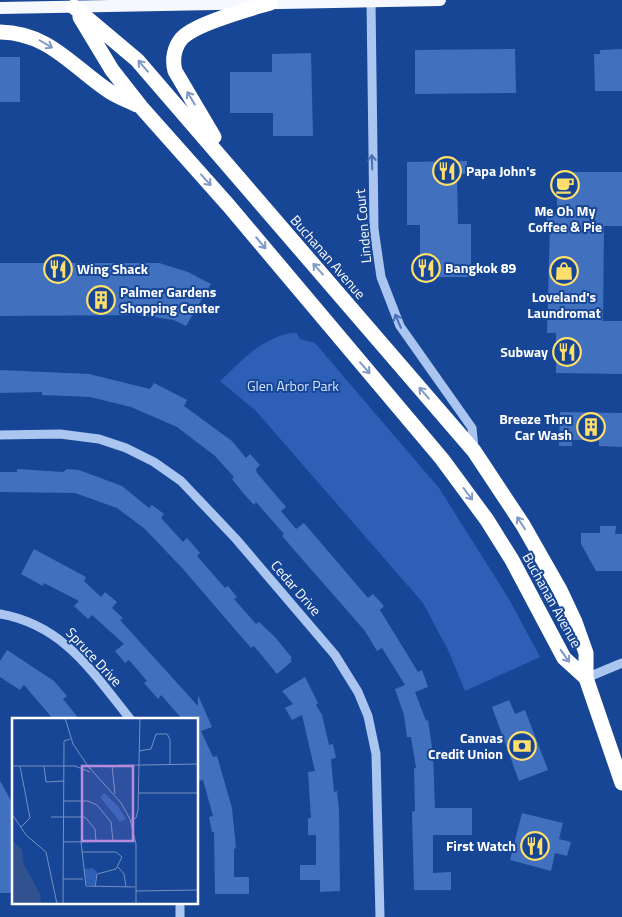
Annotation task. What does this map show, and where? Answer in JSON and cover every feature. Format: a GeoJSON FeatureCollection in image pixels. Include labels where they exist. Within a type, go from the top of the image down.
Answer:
{"type":"FeatureCollection","features":[{"type":"Feature","properties":{"kind":"highway","name":"Buchanan Avenue"},"geometry":{"type":"LineString","coordinates":[[71,3],[137,60],[474,451],[523,526],[560,590],[586,653],[586,678]]}},
{"type":"Feature","properties":{"kind":"highway","name":"Buchanan Avenue"},"geometry":{"type":"LineString","coordinates":[[71,3],[112,70],[141,107],[229,206],[442,459],[487,520],[512,560],[564,658],[586,678]]}},
{"type":"Feature","properties":{"kind":"highway"},"geometry":{"type":"LineString","coordinates":[[243,185],[174,71],[172,62],[182,37],[232,15],[270,3]]}},
{"type":"Feature","properties":{"kind":"highway"},"geometry":{"type":"LineString","coordinates":[[0,32],[35,38],[66,56],[107,90],[141,107]]}},
{"type":"Feature","properties":{"kind":"highway"},"geometry":{"type":"LineString","coordinates":[[586,678],[622,784]]}},
{"type":"Feature","properties":{"kind":"main road"},"geometry":{"type":"LineString","coordinates":[[0,8],[71,3],[270,3],[440,0]]}},
{"type":"Feature","properties":{"kind":"street","name":"Linden Court"},"geometry":{"type":"LineString","coordinates":[[371,1],[374,219],[381,277],[400,326],[472,428],[474,451]]}},
{"type":"Feature","properties":{"kind":"street","name":"Cedar Drive"},"geometry":{"type":"LineString","coordinates":[[0,435],[76,435],[126,448],[154,462],[181,481],[236,539],[335,655],[358,692],[373,734],[376,754],[380,917]]}},
{"type":"Feature","properties":{"kind":"street","name":"Spruce Drive"},"geometry":{"type":"LineString","coordinates":[[0,614],[26,620],[55,635],[87,666],[130,718]]}},
{"type":"Feature","properties":{"kind":"street"},"geometry":{"type":"LineString","coordinates":[[586,678],[622,663]]}},
{"type":"Feature","properties":{"kind":"street"},"geometry":{"type":"LineString","coordinates":[[180,904],[180,917]]}},
{"type":"Feature","properties":{"kind":"green space","name":"Glen Arbor Park"},"geometry":{"type":"Polygon","coordinates":[[[291,333],[297,333],[300,339],[315,343],[439,488],[509,599],[540,657],[465,691],[449,652],[423,603],[256,411],[220,381],[252,352],[270,340],[291,333]]]}},
{"type":"Feature","properties":{"kind":"building"},"geometry":{"type":"Polygon","coordinates":[[[515,49],[516,93],[415,94],[415,50],[515,49]]]}},
{"type":"Feature","properties":{"kind":"building"},"geometry":{"type":"Polygon","coordinates":[[[622,49],[622,91],[595,91],[594,54],[600,54],[600,50],[622,49]]]}},
{"type":"Feature","properties":{"kind":"building"},"geometry":{"type":"Polygon","coordinates":[[[311,53],[313,136],[273,136],[273,113],[230,113],[230,72],[272,72],[272,54],[311,53]]]}},
{"type":"Feature","properties":{"kind":"building"},"geometry":{"type":"Polygon","coordinates":[[[0,57],[20,57],[20,102],[0,102],[0,57]]]}},
{"type":"Feature","properties":{"kind":"building"},"geometry":{"type":"Polygon","coordinates":[[[467,161],[467,174],[457,174],[458,224],[471,224],[471,277],[420,277],[420,225],[407,225],[407,162],[467,161]]]}},
{"type":"Feature","properties":{"kind":"building"},"geometry":{"type":"Polygon","coordinates":[[[557,172],[622,172],[622,226],[604,226],[603,321],[622,321],[622,374],[556,373],[556,333],[547,333],[550,225],[547,225],[547,214],[557,214],[557,172]]]}},
{"type":"Feature","properties":{"kind":"building","name":"Palmer Gardens Shopping Center"},"geometry":{"type":"Polygon","coordinates":[[[0,263],[159,263],[188,272],[211,284],[186,326],[174,320],[139,315],[0,316],[0,263]]]}},
{"type":"Feature","properties":{"kind":"building"},"geometry":{"type":"Polygon","coordinates":[[[0,370],[89,374],[150,389],[154,383],[187,400],[184,406],[232,441],[246,458],[250,454],[260,465],[256,469],[257,473],[286,507],[281,511],[296,529],[304,523],[368,598],[373,594],[384,606],[380,610],[418,672],[422,670],[428,687],[415,692],[426,721],[428,720],[433,754],[435,808],[472,808],[472,835],[433,835],[433,873],[451,872],[451,890],[414,890],[412,812],[415,811],[414,768],[416,768],[411,737],[407,737],[404,715],[395,689],[405,685],[382,648],[377,651],[365,631],[282,536],[284,534],[256,502],[254,505],[243,493],[232,479],[234,477],[215,456],[177,427],[131,407],[90,397],[42,395],[42,392],[0,393],[0,370]]]}},
{"type":"Feature","properties":{"kind":"building","name":"Breeze Thru Car Wash"},"geometry":{"type":"Polygon","coordinates":[[[560,412],[622,413],[622,447],[599,446],[599,440],[572,440],[572,446],[559,446],[560,412]]]}},
{"type":"Feature","properties":{"kind":"building"},"geometry":{"type":"Polygon","coordinates":[[[17,469],[63,472],[67,469],[79,470],[122,486],[149,508],[152,505],[164,514],[161,518],[183,542],[187,538],[200,553],[197,556],[225,588],[228,586],[237,597],[234,599],[256,624],[259,622],[275,637],[292,658],[290,659],[292,661],[277,674],[254,646],[251,648],[183,569],[145,529],[117,508],[75,493],[0,492],[0,472],[17,472],[17,469]]]}},
{"type":"Feature","properties":{"kind":"building"},"geometry":{"type":"Polygon","coordinates":[[[600,526],[616,526],[615,534],[622,534],[622,571],[596,571],[581,544],[581,533],[600,533],[600,526]]]}},
{"type":"Feature","properties":{"kind":"building"},"geometry":{"type":"Polygon","coordinates":[[[34,549],[86,577],[84,581],[101,597],[105,592],[117,602],[112,608],[123,618],[120,620],[198,706],[198,695],[212,727],[201,731],[213,757],[217,756],[232,808],[236,848],[234,849],[234,877],[249,877],[249,894],[215,894],[214,832],[212,832],[209,817],[213,816],[203,780],[199,781],[199,718],[181,718],[161,695],[158,699],[144,683],[147,681],[129,660],[125,663],[115,651],[124,644],[92,615],[88,619],[74,606],[79,601],[44,583],[43,586],[21,574],[34,549]]]}},
{"type":"Feature","properties":{"kind":"building"},"geometry":{"type":"Polygon","coordinates":[[[7,650],[54,681],[67,696],[63,699],[78,718],[52,718],[24,685],[20,690],[0,677],[0,661],[7,650]]]}},
{"type":"Feature","properties":{"kind":"building"},"geometry":{"type":"Polygon","coordinates":[[[305,677],[318,703],[316,705],[322,715],[329,745],[333,744],[336,758],[331,759],[334,792],[337,791],[339,810],[340,891],[320,892],[320,880],[300,880],[300,865],[316,865],[316,835],[308,835],[308,818],[311,818],[308,772],[315,771],[302,715],[292,720],[285,708],[293,704],[282,691],[305,677]]]}},
{"type":"Feature","properties":{"kind":"building","name":"Canvas Credit Union"},"geometry":{"type":"Polygon","coordinates":[[[509,700],[515,714],[525,710],[548,770],[519,781],[492,707],[509,700]]]}},
{"type":"Feature","properties":{"kind":"building"},"geometry":{"type":"Polygon","coordinates":[[[0,781],[12,802],[12,893],[0,893],[0,781]]]}},
{"type":"Feature","properties":{"kind":"building","name":"First Watch"},"geometry":{"type":"Polygon","coordinates":[[[522,813],[563,823],[559,839],[571,842],[567,856],[555,853],[551,871],[510,860],[522,813]]]}},
{"type":"Feature","properties":{"kind":"place","name":"Papa John's"},"geometry":{"type":"Point","coordinates":[447,171]}},
{"type":"Feature","properties":{"kind":"place","name":"Me Oh My Coffee & Pie"},"geometry":{"type":"Point","coordinates":[565,185]}},
{"type":"Feature","properties":{"kind":"place","name":"Bangkok 89"},"geometry":{"type":"Point","coordinates":[426,268]}},
{"type":"Feature","properties":{"kind":"place","name":"Wing Shack"},"geometry":{"type":"Point","coordinates":[58,269]}},
{"type":"Feature","properties":{"kind":"place","name":"Loveland's Laundromat"},"geometry":{"type":"Point","coordinates":[564,271]}},
{"type":"Feature","properties":{"kind":"place","name":"Palmer Gardens Shopping Center"},"geometry":{"type":"Point","coordinates":[101,300]}},
{"type":"Feature","properties":{"kind":"place","name":"Subway"},"geometry":{"type":"Point","coordinates":[567,352]}},
{"type":"Feature","properties":{"kind":"place","name":"Breeze Thru Car Wash"},"geometry":{"type":"Point","coordinates":[591,427]}},
{"type":"Feature","properties":{"kind":"place","name":"Canvas Credit Union"},"geometry":{"type":"Point","coordinates":[522,746]}},
{"type":"Feature","properties":{"kind":"place","name":"First Watch"},"geometry":{"type":"Point","coordinates":[535,846]}}]}
